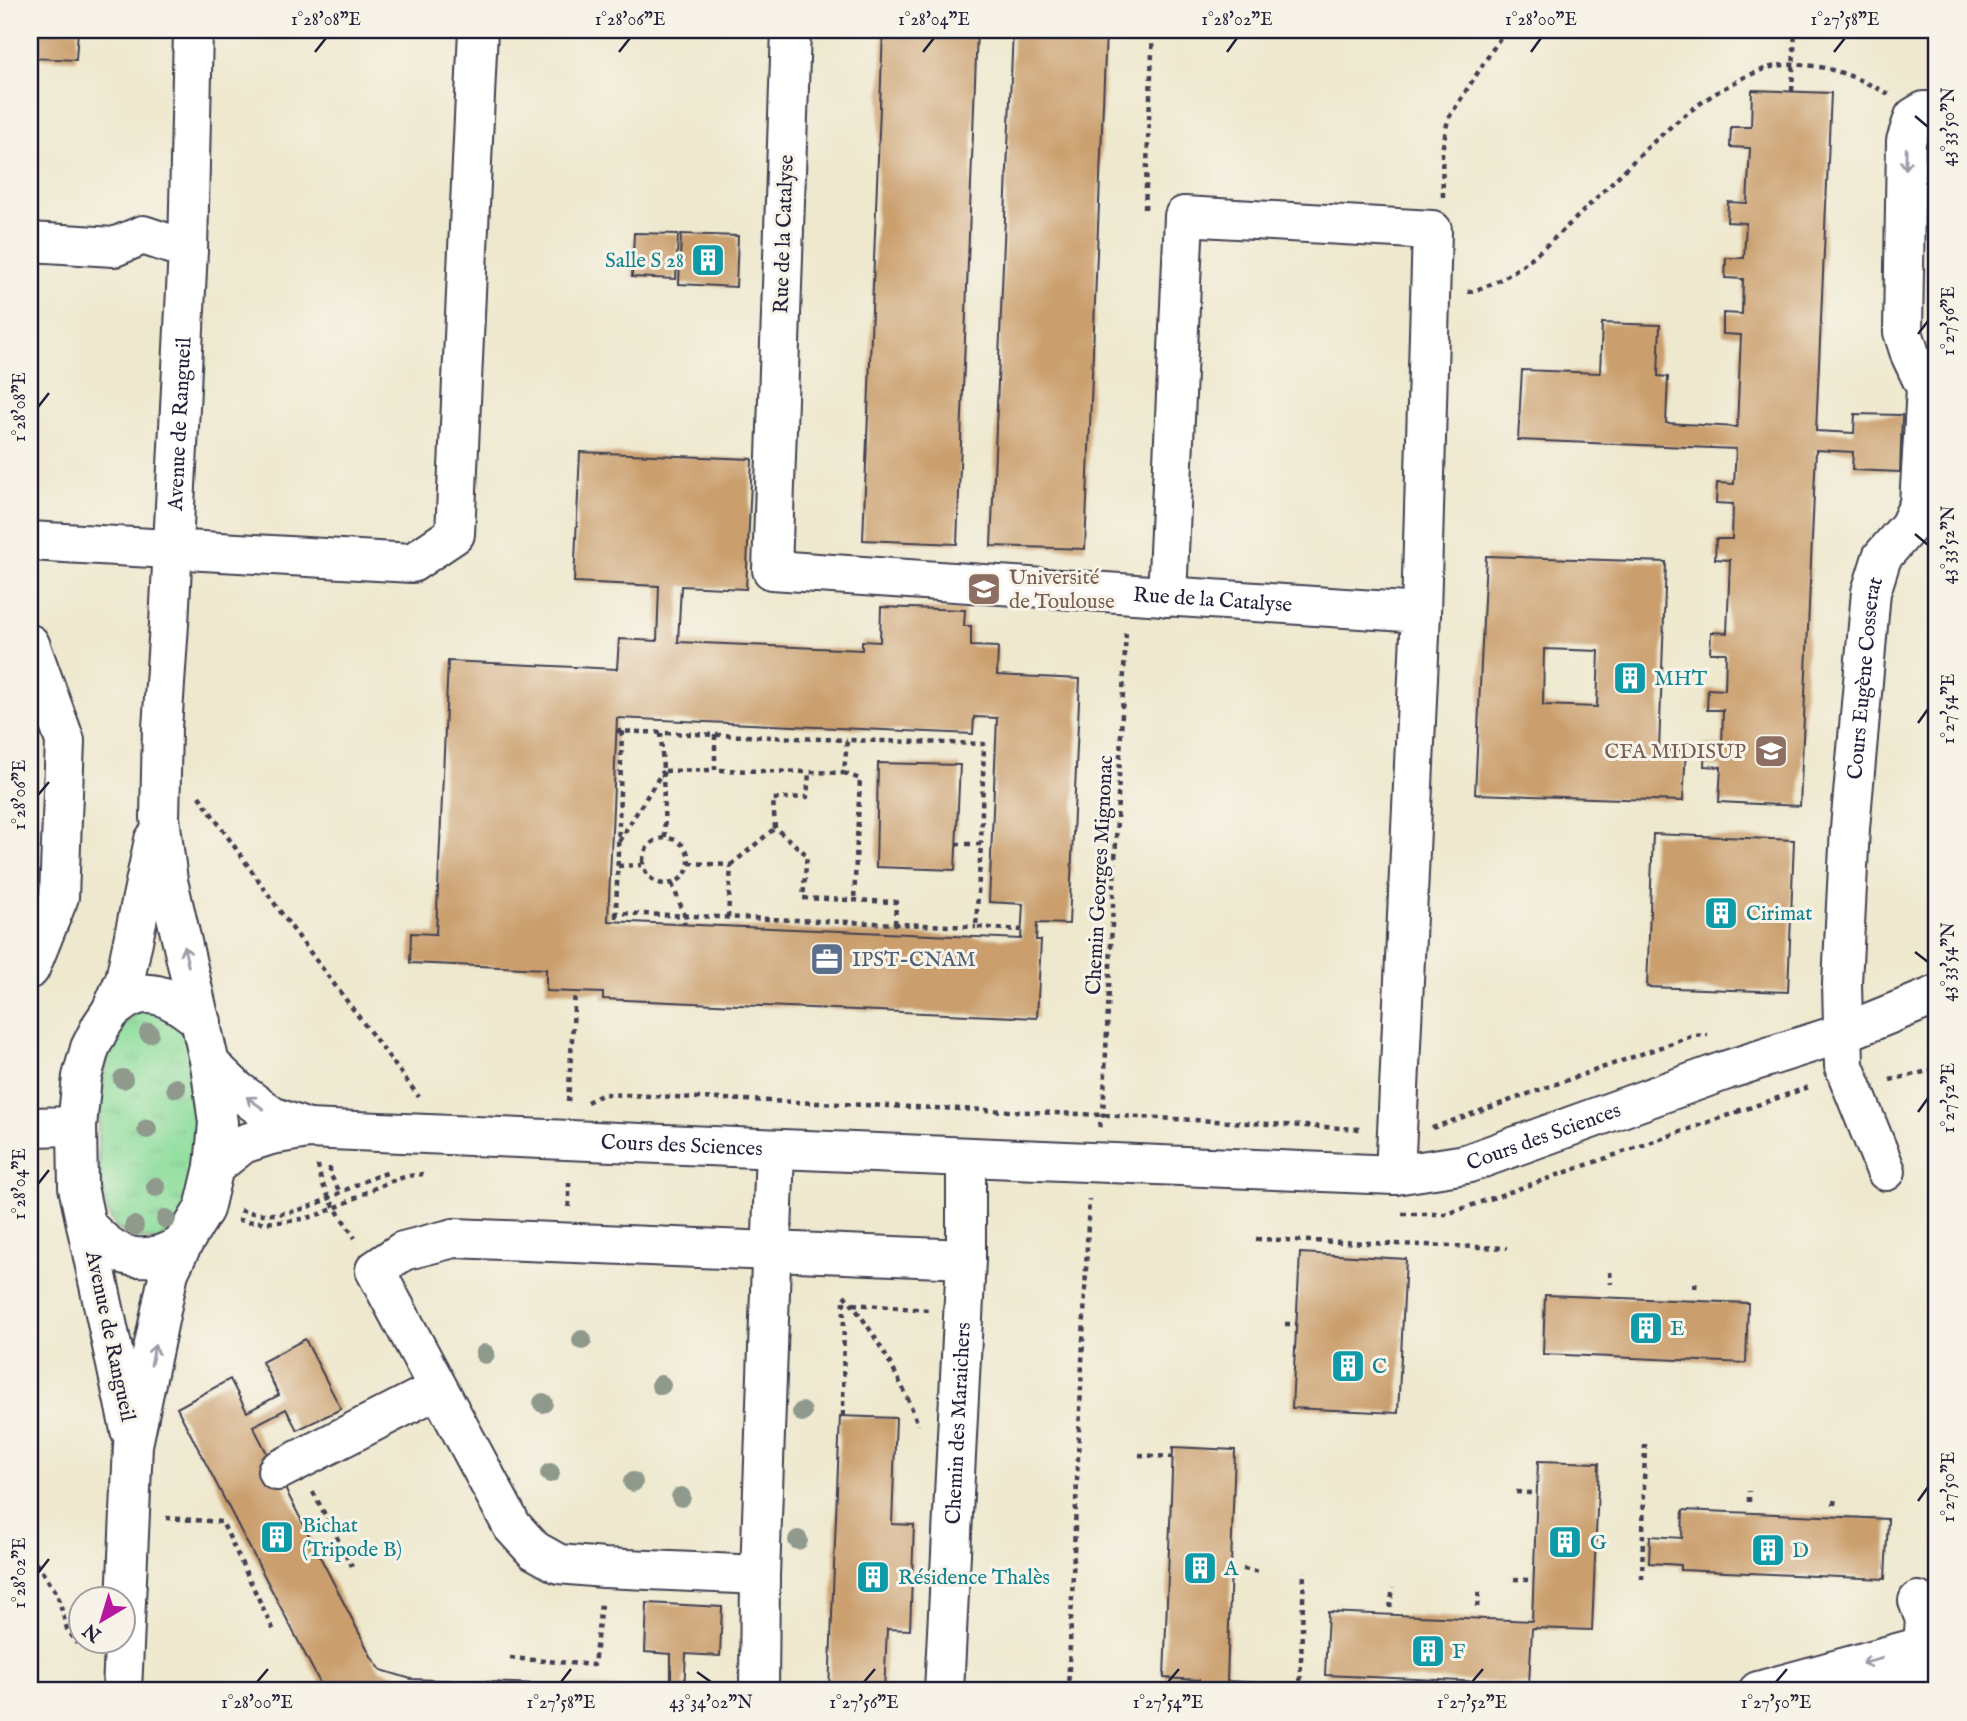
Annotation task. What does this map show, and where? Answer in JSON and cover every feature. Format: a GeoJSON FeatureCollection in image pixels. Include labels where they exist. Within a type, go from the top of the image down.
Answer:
{"type":"FeatureCollection","features":[{"type":"Feature","properties":{"kind":"street","name":"Avenue de Rangueil"},"geometry":{"type":"LineString","coordinates":[[122,1691],[134,1445],[169,1272],[204,1209],[214,1167],[218,1122],[211,1064],[168,881],[160,818],[162,728],[188,250],[193,30]]}},
{"type":"Feature","properties":{"kind":"street"},"geometry":{"type":"LineString","coordinates":[[30,541],[412,563],[455,534],[478,30]]}},
{"type":"Feature","properties":{"kind":"street","name":"Rue de la Catalyse"},"geometry":{"type":"LineString","coordinates":[[790,30],[772,570],[1127,607],[1167,597],[1421,613]]}},
{"type":"Feature","properties":{"kind":"street","name":"Cours Eugène Cosserat"},"geometry":{"type":"LineString","coordinates":[[1886,1171],[1843,1066],[1842,983],[1850,828],[1871,592],[1882,557],[1909,526],[1919,504],[1932,384],[1910,354],[1903,332],[1906,141],[1914,117],[1924,111],[1937,112]]}},
{"type":"Feature","properties":{"kind":"street"},"geometry":{"type":"LineString","coordinates":[[1167,597],[1184,216],[1432,230],[1421,613],[1395,1175]]}},
{"type":"Feature","properties":{"kind":"street"},"geometry":{"type":"LineString","coordinates":[[30,242],[114,247],[143,235],[188,250]]}},
{"type":"Feature","properties":{"kind":"street"},"geometry":{"type":"LineString","coordinates":[[30,644],[65,741],[59,897],[30,969]]}},
{"type":"Feature","properties":{"kind":"street","name":"Avenue de Rangueil"},"geometry":{"type":"LineString","coordinates":[[134,1445],[78,1187],[76,1126],[82,1077],[90,1048],[125,979],[160,818]]}},
{"type":"Feature","properties":{"kind":"street"},"geometry":{"type":"LineString","coordinates":[[111,1011],[131,997],[160,995],[182,1005],[202,1022]]}},
{"type":"Feature","properties":{"kind":"street","name":"Cours des Sciences"},"geometry":{"type":"LineString","coordinates":[[214,1167],[243,1144],[271,1135],[313,1144],[775,1149],[1395,1175],[1466,1164],[1727,1070],[1843,1033],[1937,995]]}},
{"type":"Feature","properties":{"kind":"street","name":"Cours des Sciences"},"geometry":{"type":"LineString","coordinates":[[211,1064],[237,1090],[313,1144]]}},
{"type":"Feature","properties":{"kind":"street"},"geometry":{"type":"LineString","coordinates":[[30,1127],[76,1126]]}},
{"type":"Feature","properties":{"kind":"street"},"geometry":{"type":"LineString","coordinates":[[759,1691],[760,1575],[775,1149]]}},
{"type":"Feature","properties":{"kind":"street","name":"Chemin des Maraichers"},"geometry":{"type":"LineString","coordinates":[[944,1691],[966,1259],[966,1157]]}},
{"type":"Feature","properties":{"kind":"street","name":"Avenue de Rangueil"},"geometry":{"type":"LineString","coordinates":[[88,1227],[114,1251],[134,1257],[167,1254],[182,1245]]}},
{"type":"Feature","properties":{"kind":"street"},"geometry":{"type":"LineString","coordinates":[[760,1575],[604,1568],[559,1563],[534,1550],[512,1526],[375,1270],[403,1251],[454,1238],[966,1259]]}},
{"type":"Feature","properties":{"kind":"street"},"geometry":{"type":"LineString","coordinates":[[287,1466],[439,1389]]}},
{"type":"Feature","properties":{"kind":"street"},"geometry":{"type":"LineString","coordinates":[[1758,1691],[1926,1651]]}},
{"type":"Feature","properties":{"kind":"street"},"geometry":{"type":"LineString","coordinates":[[1876,1691],[1926,1651]]}},
{"type":"Feature","properties":{"kind":"path"},"geometry":{"type":"LineString","coordinates":[[1443,206],[1442,151],[1448,119],[1505,30]]}},
{"type":"Feature","properties":{"kind":"path"},"geometry":{"type":"LineString","coordinates":[[1792,92],[1795,30]]}},
{"type":"Feature","properties":{"kind":"path"},"geometry":{"type":"LineString","coordinates":[[1458,295],[1480,289],[1536,256],[1613,179],[1658,139],[1716,92],[1764,69],[1793,65],[1819,67],[1849,74],[1890,94]]}},
{"type":"Feature","properties":{"kind":"path","name":"Chemin Georges Mignonac"},"geometry":{"type":"LineString","coordinates":[[1096,1134],[1103,1115],[1127,607]]}},
{"type":"Feature","properties":{"kind":"path"},"geometry":{"type":"LineString","coordinates":[[617,921],[619,731],[984,744],[976,927]]}},
{"type":"Feature","properties":{"kind":"path"},"geometry":{"type":"LineString","coordinates":[[661,733],[665,838]]}},
{"type":"Feature","properties":{"kind":"path"},"geometry":{"type":"LineString","coordinates":[[715,735],[715,770]]}},
{"type":"Feature","properties":{"kind":"path"},"geometry":{"type":"LineString","coordinates":[[844,773],[847,740]]}},
{"type":"Feature","properties":{"kind":"path"},"geometry":{"type":"LineString","coordinates":[[618,842],[663,771]]}},
{"type":"Feature","properties":{"kind":"path"},"geometry":{"type":"LineString","coordinates":[[663,771],[844,773],[860,779],[854,900]]}},
{"type":"Feature","properties":{"kind":"path"},"geometry":{"type":"LineString","coordinates":[[809,772],[807,797],[773,799],[775,828],[807,855],[803,898],[896,902],[895,924]]}},
{"type":"Feature","properties":{"kind":"path"},"geometry":{"type":"LineString","coordinates":[[195,790],[289,924],[424,1103]]}},
{"type":"Feature","properties":{"kind":"path"},"geometry":{"type":"LineString","coordinates":[[689,863],[731,865],[775,828]]}},
{"type":"Feature","properties":{"kind":"path"},"geometry":{"type":"LineString","coordinates":[[665,838],[680,843],[689,856],[689,863],[684,876],[672,884],[657,883],[650,879],[642,865],[645,849],[657,839],[665,838]]}},
{"type":"Feature","properties":{"kind":"path"},"geometry":{"type":"LineString","coordinates":[[956,844],[981,844]]}},
{"type":"Feature","properties":{"kind":"path"},"geometry":{"type":"LineString","coordinates":[[618,866],[642,865]]}},
{"type":"Feature","properties":{"kind":"path"},"geometry":{"type":"LineString","coordinates":[[728,917],[731,865]]}},
{"type":"Feature","properties":{"kind":"path"},"geometry":{"type":"LineString","coordinates":[[672,884],[685,916],[684,924]]}},
{"type":"Feature","properties":{"kind":"path"},"geometry":{"type":"LineString","coordinates":[[616,913],[1021,930]]}},
{"type":"Feature","properties":{"kind":"path"},"geometry":{"type":"LineString","coordinates":[[567,1111],[575,992]]}},
{"type":"Feature","properties":{"kind":"path"},"geometry":{"type":"LineString","coordinates":[[1422,1129],[1435,1128],[1692,1036],[1714,1034]]}},
{"type":"Feature","properties":{"kind":"path"},"geometry":{"type":"LineString","coordinates":[[1880,1083],[1937,1069]]}},
{"type":"Feature","properties":{"kind":"path"},"geometry":{"type":"LineString","coordinates":[[580,1105],[604,1094],[1364,1129]]}},
{"type":"Feature","properties":{"kind":"path"},"geometry":{"type":"LineString","coordinates":[[313,1144],[318,1169],[331,1199],[375,1270]]}},
{"type":"Feature","properties":{"kind":"path"},"geometry":{"type":"LineString","coordinates":[[330,1161],[330,1174],[341,1194]]}},
{"type":"Feature","properties":{"kind":"path"},"geometry":{"type":"LineString","coordinates":[[233,1209],[268,1215],[296,1211],[331,1199],[375,1176],[396,1170]]}},
{"type":"Feature","properties":{"kind":"path"},"geometry":{"type":"LineString","coordinates":[[230,1219],[278,1222],[303,1219],[386,1182],[426,1173]]}},
{"type":"Feature","properties":{"kind":"path"},"geometry":{"type":"LineString","coordinates":[[556,1178],[583,1179]]}},
{"type":"Feature","properties":{"kind":"path"},"geometry":{"type":"LineString","coordinates":[[1068,1691],[1090,1190]]}},
{"type":"Feature","properties":{"kind":"path"},"geometry":{"type":"LineString","coordinates":[[1255,1239],[1507,1248]]}},
{"type":"Feature","properties":{"kind":"path"},"geometry":{"type":"LineString","coordinates":[[1610,1272],[1611,1284]]}},
{"type":"Feature","properties":{"kind":"path"},"geometry":{"type":"LineString","coordinates":[[1695,1288],[1696,1278]]}},
{"type":"Feature","properties":{"kind":"path"},"geometry":{"type":"LineString","coordinates":[[843,1416],[844,1295],[910,1400],[920,1430]]}},
{"type":"Feature","properties":{"kind":"path"},"geometry":{"type":"LineString","coordinates":[[852,1304],[928,1310]]}},
{"type":"Feature","properties":{"kind":"path"},"geometry":{"type":"LineString","coordinates":[[1285,1324],[1297,1324]]}},
{"type":"Feature","properties":{"kind":"path"},"geometry":{"type":"LineString","coordinates":[[1642,1579],[1645,1441]]}},
{"type":"Feature","properties":{"kind":"path"},"geometry":{"type":"LineString","coordinates":[[1139,1455],[1173,1457]]}},
{"type":"Feature","properties":{"kind":"path"},"geometry":{"type":"LineString","coordinates":[[287,1466],[352,1566]]}},
{"type":"Feature","properties":{"kind":"path"},"geometry":{"type":"LineString","coordinates":[[1749,1491],[1749,1502]]}},
{"type":"Feature","properties":{"kind":"path"},"geometry":{"type":"LineString","coordinates":[[1516,1492],[1531,1493]]}},
{"type":"Feature","properties":{"kind":"path"},"geometry":{"type":"LineString","coordinates":[[1834,1505],[1835,1495]]}},
{"type":"Feature","properties":{"kind":"path"},"geometry":{"type":"LineString","coordinates":[[157,1517],[222,1522],[274,1631]]}},
{"type":"Feature","properties":{"kind":"path"},"geometry":{"type":"LineString","coordinates":[[30,1555],[57,1593],[66,1625]]}},
{"type":"Feature","properties":{"kind":"path"},"geometry":{"type":"LineString","coordinates":[[510,1658],[594,1665],[604,1568]]}},
{"type":"Feature","properties":{"kind":"path"},"geometry":{"type":"LineString","coordinates":[[1243,1569],[1260,1573]]}},
{"type":"Feature","properties":{"kind":"path"},"geometry":{"type":"LineString","coordinates":[[1300,1691],[1304,1571]]}},
{"type":"Feature","properties":{"kind":"path"},"geometry":{"type":"LineString","coordinates":[[1514,1579],[1528,1580]]}},
{"type":"Feature","properties":{"kind":"path"},"geometry":{"type":"LineString","coordinates":[[1390,1608],[1393,1588]]}},
{"type":"Feature","properties":{"kind":"path"},"geometry":{"type":"LineString","coordinates":[[1477,1607],[1479,1592]]}},
{"type":"Feature","properties":{"kind":"green space"},"geometry":{"type":"Polygon","coordinates":[[[140,1010],[165,1013],[187,1035],[200,1115],[197,1161],[182,1220],[159,1240],[133,1237],[119,1230],[109,1214],[102,1191],[99,1163],[100,1103],[110,1050],[119,1029],[140,1010]]]}},
{"type":"Feature","properties":{"kind":"building"},"geometry":{"type":"Polygon","coordinates":[[[30,30],[78,30],[76,60],[32,58],[30,70],[30,30]]]}},
{"type":"Feature","properties":{"kind":"building"},"geometry":{"type":"Polygon","coordinates":[[[883,30],[977,30],[957,544],[863,540],[883,30]]]}},
{"type":"Feature","properties":{"kind":"building"},"geometry":{"type":"Polygon","coordinates":[[[1013,30],[1106,30],[1085,549],[991,546],[1013,30]]]}},
{"type":"Feature","properties":{"kind":"building"},"geometry":{"type":"Polygon","coordinates":[[[1752,90],[1831,93],[1816,431],[1854,433],[1855,414],[1902,415],[1900,472],[1852,470],[1853,452],[1816,450],[1800,806],[1719,802],[1721,767],[1704,766],[1705,745],[1722,746],[1723,710],[1707,710],[1708,689],[1725,690],[1726,653],[1710,653],[1711,632],[1727,633],[1730,560],[1715,559],[1716,539],[1732,539],[1733,504],[1716,503],[1717,483],[1734,484],[1736,449],[1518,440],[1522,370],[1600,373],[1602,323],[1660,325],[1658,376],[1668,377],[1666,423],[1737,427],[1741,335],[1723,334],[1723,313],[1742,314],[1743,279],[1725,278],[1726,258],[1744,258],[1746,223],[1727,222],[1728,202],[1747,203],[1750,148],[1730,147],[1731,127],[1751,127],[1752,90]]]}},
{"type":"Feature","properties":{"kind":"building"},"geometry":{"type":"Polygon","coordinates":[[[634,233],[678,234],[676,279],[632,277],[634,233]]]}},
{"type":"Feature","properties":{"kind":"building","name":"Salle S 28"},"geometry":{"type":"Polygon","coordinates":[[[681,234],[738,236],[736,287],[679,284],[681,234]]]}},
{"type":"Feature","properties":{"kind":"building"},"geometry":{"type":"Polygon","coordinates":[[[580,452],[752,459],[746,589],[681,586],[678,642],[862,650],[862,641],[880,642],[881,607],[965,610],[964,626],[971,626],[971,646],[998,647],[997,675],[1080,679],[1069,924],[1037,923],[1036,940],[1041,940],[1037,1018],[603,999],[603,993],[546,991],[546,969],[410,963],[411,933],[436,934],[448,661],[617,669],[619,639],[657,641],[659,586],[574,582],[580,452]],[[974,717],[973,734],[617,718],[608,921],[1021,939],[1023,904],[989,902],[997,718],[974,717]]]}},
{"type":"Feature","properties":{"kind":"building","name":"MHT"},"geometry":{"type":"Polygon","coordinates":[[[1486,556],[1666,562],[1659,750],[1686,751],[1683,801],[1475,794],[1486,556]],[[1544,649],[1543,705],[1597,707],[1599,651],[1544,649]]]}},
{"type":"Feature","properties":{"kind":"building"},"geometry":{"type":"Polygon","coordinates":[[[878,763],[960,765],[955,870],[876,867],[878,763]]]}},
{"type":"Feature","properties":{"kind":"building","name":"Cirimat"},"geometry":{"type":"Polygon","coordinates":[[[1653,834],[1794,840],[1788,992],[1647,987],[1653,834]]]}},
{"type":"Feature","properties":{"kind":"building","name":"C"},"geometry":{"type":"Polygon","coordinates":[[[1300,1253],[1406,1259],[1398,1413],[1292,1408],[1300,1253]]]}},
{"type":"Feature","properties":{"kind":"building","name":"E"},"geometry":{"type":"Polygon","coordinates":[[[1545,1295],[1748,1303],[1746,1363],[1543,1354],[1545,1295]]]}},
{"type":"Feature","properties":{"kind":"building","name":"Bichat (Tripode B)"},"geometry":{"type":"Polygon","coordinates":[[[305,1339],[341,1409],[297,1430],[286,1409],[253,1426],[372,1658],[381,1670],[411,1679],[667,1691],[321,1691],[319,1681],[177,1408],[230,1379],[247,1412],[279,1395],[262,1362],[305,1339]]]}},
{"type":"Feature","properties":{"kind":"building","name":"Résidence Thalès"},"geometry":{"type":"Polygon","coordinates":[[[840,1416],[896,1418],[892,1524],[914,1525],[910,1630],[887,1629],[884,1691],[829,1691],[840,1416]]]}},
{"type":"Feature","properties":{"kind":"building","name":"A"},"geometry":{"type":"Polygon","coordinates":[[[1173,1447],[1235,1450],[1227,1681],[1261,1683],[1260,1691],[1198,1691],[1199,1680],[1164,1678],[1173,1447]]]}},
{"type":"Feature","properties":{"kind":"building"},"geometry":{"type":"Polygon","coordinates":[[[1538,1461],[1599,1463],[1592,1630],[1532,1628],[1529,1684],[1325,1675],[1328,1612],[1532,1621],[1538,1461]]]}},
{"type":"Feature","properties":{"kind":"building","name":"D"},"geometry":{"type":"Polygon","coordinates":[[[1683,1510],[1888,1519],[1885,1579],[1681,1570],[1681,1565],[1649,1563],[1650,1536],[1682,1538],[1683,1510]]]}},
{"type":"Feature","properties":{"kind":"building"},"geometry":{"type":"Polygon","coordinates":[[[647,1603],[722,1607],[720,1656],[686,1654],[684,1691],[671,1691],[671,1654],[645,1652],[647,1603]]]}},
{"type":"Feature","properties":{"kind":"place","name":"Salle S 28"},"geometry":{"type":"Point","coordinates":[708,260]}},
{"type":"Feature","properties":{"kind":"place","name":"Université de Toulouse"},"geometry":{"type":"Point","coordinates":[984,589]}},
{"type":"Feature","properties":{"kind":"place","name":"MHT"},"geometry":{"type":"Point","coordinates":[1630,678]}},
{"type":"Feature","properties":{"kind":"place","name":"CFA MIDISUP"},"geometry":{"type":"Point","coordinates":[1771,751]}},
{"type":"Feature","properties":{"kind":"place","name":"Cirimat"},"geometry":{"type":"Point","coordinates":[1721,913]}},
{"type":"Feature","properties":{"kind":"place","name":"IPST-CNAM"},"geometry":{"type":"Point","coordinates":[827,959]}},
{"type":"Feature","properties":{"kind":"place","name":"E"},"geometry":{"type":"Point","coordinates":[1646,1328]}},
{"type":"Feature","properties":{"kind":"place","name":"C"},"geometry":{"type":"Point","coordinates":[1348,1366]}},
{"type":"Feature","properties":{"kind":"place","name":"Bichat (Tripode B)"},"geometry":{"type":"Point","coordinates":[277,1537]}},
{"type":"Feature","properties":{"kind":"place","name":"G"},"geometry":{"type":"Point","coordinates":[1565,1542]}},
{"type":"Feature","properties":{"kind":"place","name":"D"},"geometry":{"type":"Point","coordinates":[1768,1550]}},
{"type":"Feature","properties":{"kind":"place","name":"A"},"geometry":{"type":"Point","coordinates":[1200,1568]}},
{"type":"Feature","properties":{"kind":"place","name":"Résidence Thalès"},"geometry":{"type":"Point","coordinates":[873,1577]}},
{"type":"Feature","properties":{"kind":"place","name":"F"},"geometry":{"type":"Point","coordinates":[1428,1651]}}]}
